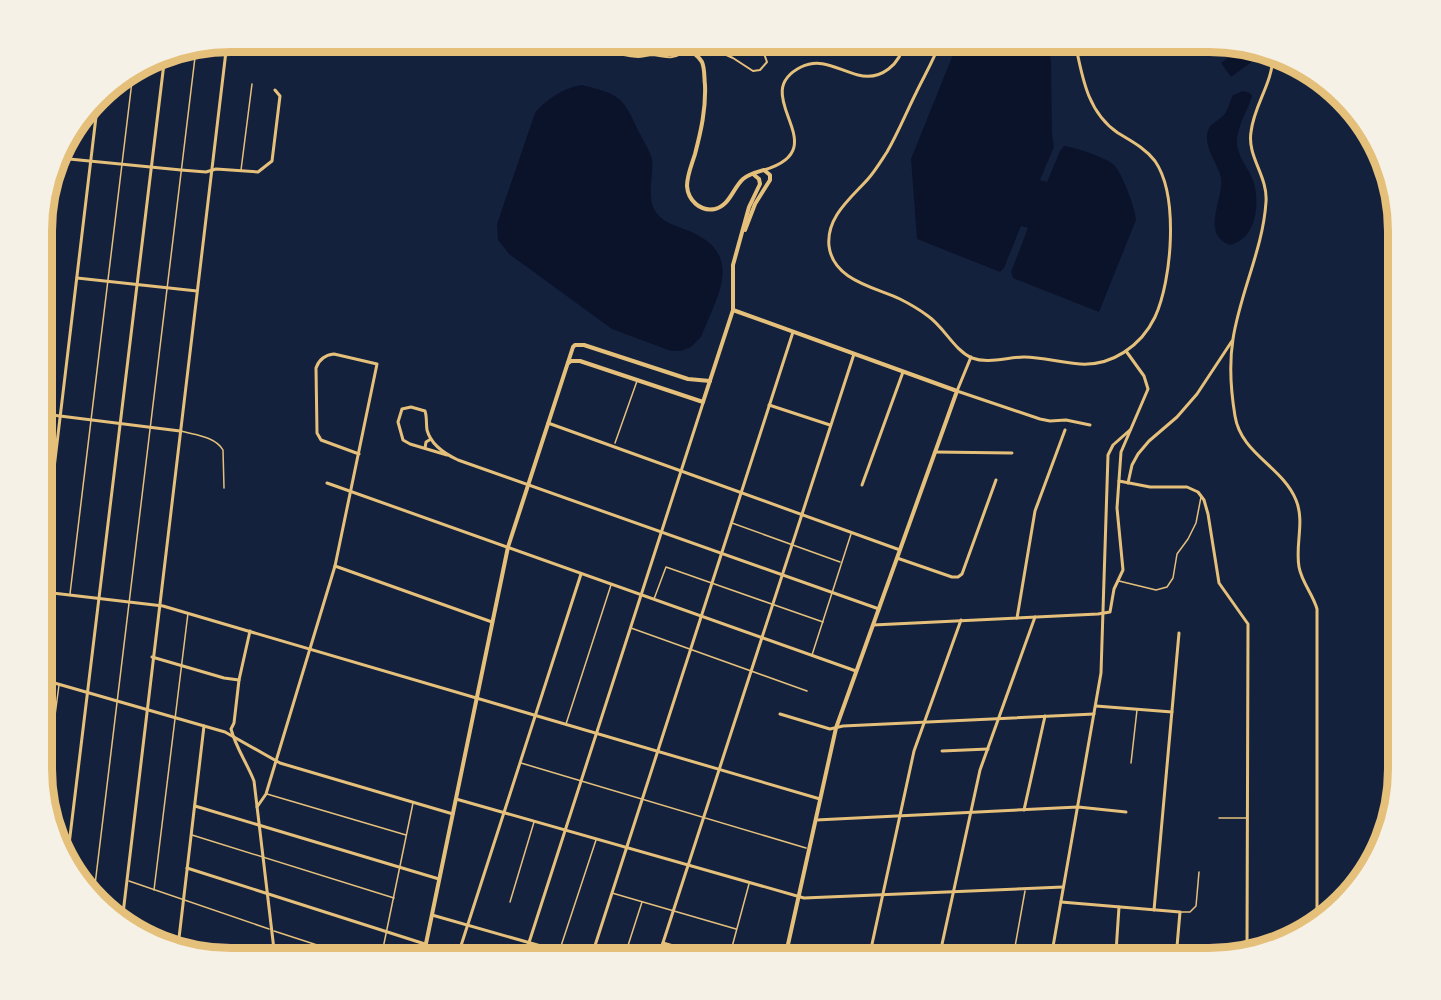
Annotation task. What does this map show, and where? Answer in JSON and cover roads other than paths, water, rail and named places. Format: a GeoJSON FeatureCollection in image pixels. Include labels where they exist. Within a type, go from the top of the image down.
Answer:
{"type":"FeatureCollection","features":[{"type":"Feature","properties":{"kind":"main road"},"geometry":{"type":"LineString","coordinates":[[693,52],[702,64],[705,101],[702,125],[688,178],[687,187],[690,197],[694,203],[703,208],[718,208],[729,199],[744,179],[764,170],[770,176],[742,236]]}},
{"type":"Feature","properties":{"kind":"main road"},"geometry":{"type":"LineString","coordinates":[[568,364],[571,361],[580,361],[703,402],[733,310],[732,270],[749,207],[760,183],[753,174]]}},
{"type":"Feature","properties":{"kind":"main road"},"geometry":{"type":"LineString","coordinates":[[733,310],[957,391],[836,728],[787,948]]}},
{"type":"Feature","properties":{"kind":"main road"},"geometry":{"type":"LineString","coordinates":[[425,947],[508,547],[573,347],[578,344],[584,345],[688,379],[710,381]]}},
{"type":"Feature","properties":{"kind":"main road"},"geometry":{"type":"LineString","coordinates":[[157,931],[189,942]]}},
{"type":"Feature","properties":{"kind":"street"},"geometry":{"type":"LineString","coordinates":[[122,910],[226,52]]}},
{"type":"Feature","properties":{"kind":"street"},"geometry":{"type":"LineString","coordinates":[[615,52],[637,57],[653,55],[674,58],[681,54]]}},
{"type":"Feature","properties":{"kind":"street"},"geometry":{"type":"LineString","coordinates":[[710,55],[716,52]]}},
{"type":"Feature","properties":{"kind":"street"},"geometry":{"type":"LineString","coordinates":[[720,52],[753,71],[760,70],[767,62],[764,53]]}},
{"type":"Feature","properties":{"kind":"street"},"geometry":{"type":"LineString","coordinates":[[764,170],[778,165],[793,149],[795,131],[784,109],[782,98],[785,83],[793,72],[806,65],[817,63],[832,65],[858,75],[879,75],[896,63],[902,53]]}},
{"type":"Feature","properties":{"kind":"street"},"geometry":{"type":"LineString","coordinates":[[935,53],[886,153],[870,177],[839,211],[833,222],[829,244],[832,258],[846,274],[864,285],[901,300],[927,315],[961,350],[971,357],[983,360],[1041,358],[1088,364],[1107,360],[1126,351],[1150,326],[1159,305],[1169,251],[1168,204],[1163,179],[1153,159],[1140,146],[1107,124],[1089,99],[1077,53]]}},
{"type":"Feature","properties":{"kind":"street"},"geometry":{"type":"LineString","coordinates":[[1272,64],[1269,84],[1254,115],[1250,137],[1253,156],[1266,190],[1265,212],[1233,339],[1232,387],[1237,424],[1248,445],[1280,476],[1296,500],[1300,523],[1299,566],[1302,579],[1315,603],[1317,619],[1317,911]]}},
{"type":"Feature","properties":{"kind":"street"},"geometry":{"type":"LineString","coordinates":[[69,844],[164,66]]}},
{"type":"Feature","properties":{"kind":"street"},"geometry":{"type":"LineString","coordinates":[[68,158],[206,172],[216,169],[258,172],[272,161],[280,96],[275,90]]}},
{"type":"Feature","properties":{"kind":"street"},"geometry":{"type":"LineString","coordinates":[[52,480],[96,114]]}},
{"type":"Feature","properties":{"kind":"street"},"geometry":{"type":"LineString","coordinates":[[77,278],[197,291]]}},
{"type":"Feature","properties":{"kind":"street"},"geometry":{"type":"LineString","coordinates":[[594,947],[793,332]]}},
{"type":"Feature","properties":{"kind":"street"},"geometry":{"type":"LineString","coordinates":[[1128,483],[1132,465],[1138,454],[1149,441],[1177,417],[1197,394],[1233,339]]}},
{"type":"Feature","properties":{"kind":"street"},"geometry":{"type":"LineString","coordinates":[[873,625],[1110,612],[1113,592],[1123,570],[1117,508],[1122,446],[1148,386],[1126,351]]}},
{"type":"Feature","properties":{"kind":"street"},"geometry":{"type":"LineString","coordinates":[[257,807],[266,794],[335,566],[359,454],[377,363],[334,354],[322,358],[316,368],[317,433],[321,440],[359,454]]}},
{"type":"Feature","properties":{"kind":"street"},"geometry":{"type":"LineString","coordinates":[[662,947],[854,354]]}},
{"type":"Feature","properties":{"kind":"street"},"geometry":{"type":"LineString","coordinates":[[971,357],[957,391],[1040,419],[1066,420],[1090,425]]}},
{"type":"Feature","properties":{"kind":"street"},"geometry":{"type":"LineString","coordinates":[[862,485],[903,372]]}},
{"type":"Feature","properties":{"kind":"street"},"geometry":{"type":"LineString","coordinates":[[527,947],[703,402]]}},
{"type":"Feature","properties":{"kind":"street"},"geometry":{"type":"LineString","coordinates":[[769,405],[831,425]]}},
{"type":"Feature","properties":{"kind":"street"},"geometry":{"type":"LineString","coordinates":[[447,455],[431,439],[425,411],[411,407],[402,409],[398,422],[402,439],[410,444],[447,455],[879,609]]}},
{"type":"Feature","properties":{"kind":"street"},"geometry":{"type":"LineString","coordinates":[[52,415],[180,431]]}},
{"type":"Feature","properties":{"kind":"street"},"geometry":{"type":"LineString","coordinates":[[548,423],[900,549]]}},
{"type":"Feature","properties":{"kind":"street"},"geometry":{"type":"LineString","coordinates":[[1017,618],[1035,512],[1065,430]]}},
{"type":"Feature","properties":{"kind":"street"},"geometry":{"type":"LineString","coordinates":[[1053,948],[1102,662],[1109,451],[1117,440],[1130,430]]}},
{"type":"Feature","properties":{"kind":"street"},"geometry":{"type":"LineString","coordinates":[[425,449],[426,442],[431,439]]}},
{"type":"Feature","properties":{"kind":"street"},"geometry":{"type":"LineString","coordinates":[[935,452],[1012,453]]}},
{"type":"Feature","properties":{"kind":"street"},"geometry":{"type":"LineString","coordinates":[[897,558],[952,578],[962,574],[996,480]]}},
{"type":"Feature","properties":{"kind":"street"},"geometry":{"type":"LineString","coordinates":[[1119,482],[1150,487],[1187,487],[1201,496],[1208,514],[1218,583],[1248,624],[1247,943]]}},
{"type":"Feature","properties":{"kind":"street"},"geometry":{"type":"LineString","coordinates":[[327,483],[856,671]]}},
{"type":"Feature","properties":{"kind":"street"},"geometry":{"type":"LineString","coordinates":[[335,566],[493,622]]}},
{"type":"Feature","properties":{"kind":"street"},"geometry":{"type":"LineString","coordinates":[[460,947],[581,574]]}},
{"type":"Feature","properties":{"kind":"street"},"geometry":{"type":"LineString","coordinates":[[53,593],[159,605],[820,799]]}},
{"type":"Feature","properties":{"kind":"street"},"geometry":{"type":"LineString","coordinates":[[942,948],[980,770],[1035,617]]}},
{"type":"Feature","properties":{"kind":"street"},"geometry":{"type":"LineString","coordinates":[[871,948],[914,751],[961,621]]}},
{"type":"Feature","properties":{"kind":"street"},"geometry":{"type":"LineString","coordinates":[[250,631],[239,680],[234,723],[231,729],[235,746],[249,766],[254,781],[274,947]]}},
{"type":"Feature","properties":{"kind":"street"},"geometry":{"type":"LineString","coordinates":[[1154,910],[1179,633]]}},
{"type":"Feature","properties":{"kind":"street"},"geometry":{"type":"LineString","coordinates":[[152,657],[239,680]]}},
{"type":"Feature","properties":{"kind":"street"},"geometry":{"type":"LineString","coordinates":[[53,682],[232,735],[276,762],[453,814]]}},
{"type":"Feature","properties":{"kind":"street"},"geometry":{"type":"LineString","coordinates":[[1096,706],[1172,712]]}},
{"type":"Feature","properties":{"kind":"street"},"geometry":{"type":"LineString","coordinates":[[780,714],[830,729],[1094,714]]}},
{"type":"Feature","properties":{"kind":"street"},"geometry":{"type":"LineString","coordinates":[[1024,810],[1045,716]]}},
{"type":"Feature","properties":{"kind":"street"},"geometry":{"type":"LineString","coordinates":[[179,938],[204,726]]}},
{"type":"Feature","properties":{"kind":"street"},"geometry":{"type":"LineString","coordinates":[[942,752],[988,749]]}},
{"type":"Feature","properties":{"kind":"street"},"geometry":{"type":"LineString","coordinates":[[456,799],[799,897],[1063,887]]}},
{"type":"Feature","properties":{"kind":"street"},"geometry":{"type":"LineString","coordinates":[[195,806],[439,879]]}},
{"type":"Feature","properties":{"kind":"street"},"geometry":{"type":"LineString","coordinates":[[816,820],[1078,807],[1126,812]]}},
{"type":"Feature","properties":{"kind":"street"},"geometry":{"type":"LineString","coordinates":[[187,868],[426,944]]}},
{"type":"Feature","properties":{"kind":"street"},"geometry":{"type":"LineString","coordinates":[[1061,902],[1180,912],[1177,948]]}},
{"type":"Feature","properties":{"kind":"street"},"geometry":{"type":"LineString","coordinates":[[1116,948],[1119,907]]}},
{"type":"Feature","properties":{"kind":"street"},"geometry":{"type":"LineString","coordinates":[[432,915],[547,947]]}},
{"type":"Feature","properties":{"kind":"street"},"geometry":{"type":"LineString","coordinates":[[663,943],[678,947]]}},
{"type":"Feature","properties":{"kind":"lane"},"geometry":{"type":"LineString","coordinates":[[94,883],[195,57]]}},
{"type":"Feature","properties":{"kind":"lane"},"geometry":{"type":"LineString","coordinates":[[70,595],[132,83]]}},
{"type":"Feature","properties":{"kind":"lane"},"geometry":{"type":"LineString","coordinates":[[241,171],[252,84]]}},
{"type":"Feature","properties":{"kind":"lane"},"geometry":{"type":"LineString","coordinates":[[615,443],[638,380]]}},
{"type":"Feature","properties":{"kind":"lane"},"geometry":{"type":"LineString","coordinates":[[180,431],[201,436],[220,445],[223,450],[224,488]]}},
{"type":"Feature","properties":{"kind":"lane"},"geometry":{"type":"LineString","coordinates":[[1119,581],[1156,590],[1167,587],[1173,578],[1177,554],[1196,523],[1201,496]]}},
{"type":"Feature","properties":{"kind":"lane"},"geometry":{"type":"LineString","coordinates":[[731,523],[842,562]]}},
{"type":"Feature","properties":{"kind":"lane"},"geometry":{"type":"LineString","coordinates":[[812,656],[852,532]]}},
{"type":"Feature","properties":{"kind":"lane"},"geometry":{"type":"LineString","coordinates":[[654,599],[666,567],[823,622]]}},
{"type":"Feature","properties":{"kind":"lane"},"geometry":{"type":"LineString","coordinates":[[566,724],[611,584]]}},
{"type":"Feature","properties":{"kind":"lane"},"geometry":{"type":"LineString","coordinates":[[154,890],[188,613]]}},
{"type":"Feature","properties":{"kind":"lane"},"geometry":{"type":"LineString","coordinates":[[631,628],[807,691]]}},
{"type":"Feature","properties":{"kind":"lane"},"geometry":{"type":"LineString","coordinates":[[53,731],[59,684]]}},
{"type":"Feature","properties":{"kind":"lane"},"geometry":{"type":"LineString","coordinates":[[1131,763],[1137,709]]}},
{"type":"Feature","properties":{"kind":"lane"},"geometry":{"type":"LineString","coordinates":[[520,763],[809,849]]}},
{"type":"Feature","properties":{"kind":"lane"},"geometry":{"type":"LineString","coordinates":[[266,794],[406,835]]}},
{"type":"Feature","properties":{"kind":"lane"},"geometry":{"type":"LineString","coordinates":[[383,947],[413,802]]}},
{"type":"Feature","properties":{"kind":"lane"},"geometry":{"type":"LineString","coordinates":[[1219,818],[1247,818]]}},
{"type":"Feature","properties":{"kind":"lane"},"geometry":{"type":"LineString","coordinates":[[510,902],[535,821]]}},
{"type":"Feature","properties":{"kind":"lane"},"geometry":{"type":"LineString","coordinates":[[191,835],[394,898]]}},
{"type":"Feature","properties":{"kind":"lane"},"geometry":{"type":"LineString","coordinates":[[561,947],[596,839]]}},
{"type":"Feature","properties":{"kind":"lane"},"geometry":{"type":"LineString","coordinates":[[1180,912],[1190,912],[1196,906],[1199,872]]}},
{"type":"Feature","properties":{"kind":"lane"},"geometry":{"type":"LineString","coordinates":[[126,879],[324,947]]}},
{"type":"Feature","properties":{"kind":"lane"},"geometry":{"type":"LineString","coordinates":[[732,948],[750,883]]}},
{"type":"Feature","properties":{"kind":"lane"},"geometry":{"type":"LineString","coordinates":[[1015,948],[1025,889]]}},
{"type":"Feature","properties":{"kind":"lane"},"geometry":{"type":"LineString","coordinates":[[612,893],[736,929]]}},
{"type":"Feature","properties":{"kind":"lane"},"geometry":{"type":"LineString","coordinates":[[627,947],[642,902]]}},
{"type":"Feature","properties":{"kind":"water"},"geometry":{"type":"Polygon","coordinates":[[[954,53],[1050,53],[1054,147],[1040,180],[1047,182],[1064,146],[1103,158],[1113,164],[1124,181],[1136,220],[1099,312],[1013,278],[1011,272],[1028,228],[1021,226],[1004,268],[1000,272],[917,239],[911,159],[954,53]]]}},
{"type":"Feature","properties":{"kind":"water"},"geometry":{"type":"Polygon","coordinates":[[[1232,54],[1256,59],[1231,77],[1221,63],[1232,54]]]}},
{"type":"Feature","properties":{"kind":"water"},"geometry":{"type":"Polygon","coordinates":[[[582,85],[614,95],[625,105],[652,159],[651,197],[654,209],[667,222],[703,238],[715,249],[721,261],[720,289],[701,337],[691,347],[681,351],[671,351],[612,329],[509,254],[498,240],[497,224],[535,113],[556,95],[569,88],[582,85]]]}},
{"type":"Feature","properties":{"kind":"water"},"geometry":{"type":"Polygon","coordinates":[[[1243,91],[1252,96],[1240,126],[1237,145],[1254,183],[1256,211],[1251,229],[1246,236],[1230,245],[1221,240],[1216,233],[1215,215],[1221,178],[1208,147],[1207,134],[1210,126],[1226,112],[1233,95],[1243,91]]]}}]}
